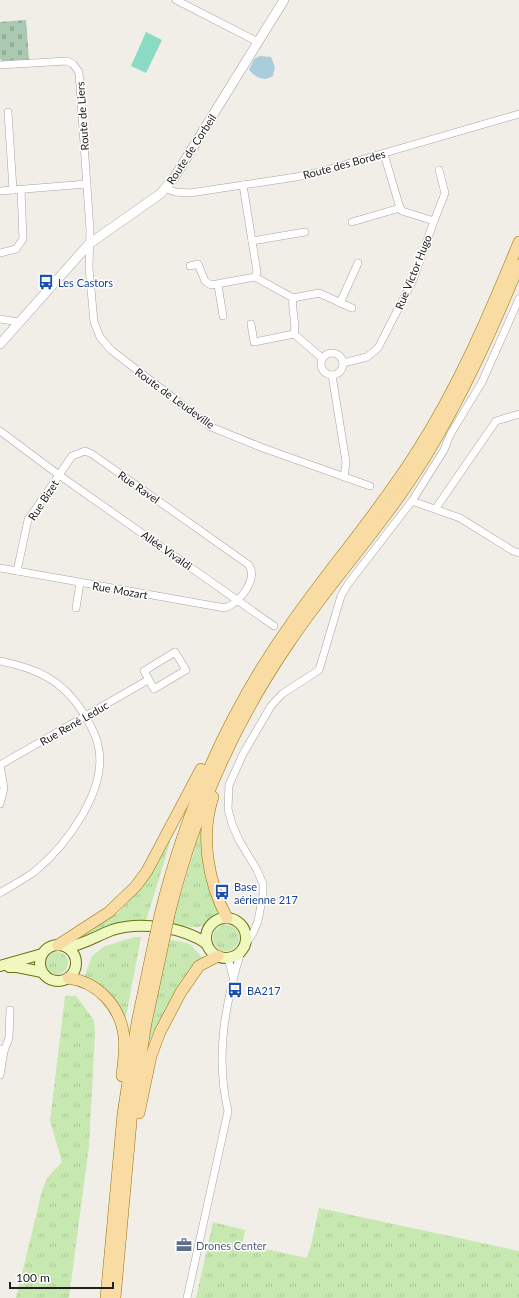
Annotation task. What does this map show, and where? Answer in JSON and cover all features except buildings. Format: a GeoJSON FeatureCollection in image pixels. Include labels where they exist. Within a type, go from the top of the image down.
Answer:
{"type":"FeatureCollection","features":[{"type":"Feature","properties":{"kind":"main road"},"geometry":{"type":"LineString","coordinates":[[105,1298],[123,1114],[137,1023],[164,915],[167,884],[189,816],[206,772],[238,708],[282,637],[375,515],[437,419],[484,327],[519,242]]}},
{"type":"Feature","properties":{"kind":"main road"},"geometry":{"type":"LineString","coordinates":[[164,915],[196,824],[230,744],[253,700],[289,642],[386,515],[426,456],[472,372],[494,326],[519,264]]}},
{"type":"Feature","properties":{"kind":"main road"},"geometry":{"type":"LineString","coordinates":[[63,946],[109,912],[136,886],[147,871],[229,715],[238,708]]}},
{"type":"Feature","properties":{"kind":"main road"},"geometry":{"type":"LineString","coordinates":[[227,918],[218,902],[209,863],[207,846],[209,808],[232,751],[230,744]]}},
{"type":"Feature","properties":{"kind":"main road"},"geometry":{"type":"LineString","coordinates":[[127,1158],[135,1139],[151,1056],[160,1032],[181,992],[199,966],[243,948],[245,930],[240,924],[227,918],[220,919],[210,926],[186,932]]}},
{"type":"Feature","properties":{"kind":"main road"},"geometry":{"type":"LineString","coordinates":[[42,972],[40,960],[42,954],[49,947],[79,946],[112,930],[136,926],[148,926],[186,932],[207,944]]}},
{"type":"Feature","properties":{"kind":"main road"},"geometry":{"type":"LineString","coordinates":[[210,926],[207,933],[207,944],[211,951],[223,957]]}},
{"type":"Feature","properties":{"kind":"main road"},"geometry":{"type":"LineString","coordinates":[[115,1298],[127,1158],[159,938]]}},
{"type":"Feature","properties":{"kind":"main road"},"geometry":{"type":"LineString","coordinates":[[76,962],[95,939]]}},
{"type":"Feature","properties":{"kind":"main road"},"geometry":{"type":"LineString","coordinates":[[0,967],[17,967],[42,972],[51,980],[61,981],[68,978],[74,971],[76,962],[75,956],[63,946]]}},
{"type":"Feature","properties":{"kind":"main road"},"geometry":{"type":"LineString","coordinates":[[0,967],[42,954]]}},
{"type":"Feature","properties":{"kind":"main road"},"geometry":{"type":"LineString","coordinates":[[68,978],[87,983],[109,1001],[120,1019],[124,1037],[107,1220],[105,1298]]}},
{"type":"Feature","properties":{"kind":"street"},"geometry":{"type":"LineString","coordinates":[[176,0],[258,42]]}},
{"type":"Feature","properties":{"kind":"street","name":"Route de Corbeil"},"geometry":{"type":"LineString","coordinates":[[0,344],[89,244],[146,204],[165,188],[174,178],[284,0]]}},
{"type":"Feature","properties":{"kind":"street","name":"Route de Liers"},"geometry":{"type":"LineString","coordinates":[[0,65],[67,62],[77,68],[80,78],[90,230],[89,244]]}},
{"type":"Feature","properties":{"kind":"street"},"geometry":{"type":"LineString","coordinates":[[8,112],[13,190]]}},
{"type":"Feature","properties":{"kind":"street","name":"Route des Bordes"},"geometry":{"type":"LineString","coordinates":[[165,188],[175,192],[190,193],[296,177],[384,154],[519,114]]}},
{"type":"Feature","properties":{"kind":"street"},"geometry":{"type":"LineString","coordinates":[[352,222],[400,208],[384,154]]}},
{"type":"Feature","properties":{"kind":"street"},"geometry":{"type":"LineString","coordinates":[[434,222],[445,193],[440,170]]}},
{"type":"Feature","properties":{"kind":"street"},"geometry":{"type":"LineString","coordinates":[[0,191],[87,184]]}},
{"type":"Feature","properties":{"kind":"street"},"geometry":{"type":"LineString","coordinates":[[243,185],[257,272],[255,277]]}},
{"type":"Feature","properties":{"kind":"street"},"geometry":{"type":"LineString","coordinates":[[0,253],[16,249],[23,239],[21,190]]}},
{"type":"Feature","properties":{"kind":"street","name":"Rue Victor Hugo"},"geometry":{"type":"LineString","coordinates":[[343,363],[368,357],[378,348],[412,280],[434,222],[407,213],[400,208]]}},
{"type":"Feature","properties":{"kind":"street"},"geometry":{"type":"LineString","coordinates":[[252,241],[304,232]]}},
{"type":"Feature","properties":{"kind":"street","name":"Route de Leudeville"},"geometry":{"type":"LineString","coordinates":[[89,244],[89,268],[94,322],[100,337],[111,350],[211,427],[248,443],[370,486]]}},
{"type":"Feature","properties":{"kind":"street"},"geometry":{"type":"LineString","coordinates":[[340,303],[358,263]]}},
{"type":"Feature","properties":{"kind":"street"},"geometry":{"type":"LineString","coordinates":[[190,266],[198,264],[208,284],[218,285],[255,277],[293,298],[318,293],[352,308]]}},
{"type":"Feature","properties":{"kind":"street"},"geometry":{"type":"LineString","coordinates":[[218,285],[223,316]]}},
{"type":"Feature","properties":{"kind":"street"},"geometry":{"type":"LineString","coordinates":[[293,298],[291,308],[295,330],[294,334]]}},
{"type":"Feature","properties":{"kind":"street"},"geometry":{"type":"LineString","coordinates":[[187,1298],[228,1111],[222,1087],[222,1035],[233,980],[243,948],[253,933],[258,921],[263,894],[260,876],[239,840],[231,820],[228,792],[231,778],[257,728],[274,703],[282,694],[319,670],[341,596],[348,584],[412,501],[471,403],[519,299]]}},
{"type":"Feature","properties":{"kind":"street"},"geometry":{"type":"LineString","coordinates":[[0,319],[18,322]]}},
{"type":"Feature","properties":{"kind":"street","name":"Route de Corbeil"},"geometry":{"type":"LineString","coordinates":[[0,339],[18,322]]}},
{"type":"Feature","properties":{"kind":"street"},"geometry":{"type":"LineString","coordinates":[[251,324],[254,342],[294,334]]}},
{"type":"Feature","properties":{"kind":"street"},"geometry":{"type":"LineString","coordinates":[[294,334],[322,358]]}},
{"type":"Feature","properties":{"kind":"street"},"geometry":{"type":"LineString","coordinates":[[332,352],[339,355],[343,363],[340,371],[332,375],[326,374],[321,369],[320,365],[322,358],[332,352]]}},
{"type":"Feature","properties":{"kind":"street"},"geometry":{"type":"LineString","coordinates":[[332,375],[346,462],[344,477]]}},
{"type":"Feature","properties":{"kind":"street"},"geometry":{"type":"LineString","coordinates":[[436,508],[496,421],[519,414]]}},
{"type":"Feature","properties":{"kind":"street"},"geometry":{"type":"LineString","coordinates":[[0,431],[59,475]]}},
{"type":"Feature","properties":{"kind":"street","name":"Rue Ravel"},"geometry":{"type":"LineString","coordinates":[[59,475],[72,456],[85,451],[92,454],[249,565],[252,570],[252,579],[238,600]]}},
{"type":"Feature","properties":{"kind":"street","name":"Rue Bizet"},"geometry":{"type":"LineString","coordinates":[[17,572],[28,520],[59,475]]}},
{"type":"Feature","properties":{"kind":"street","name":"Allée Vivaldi"},"geometry":{"type":"LineString","coordinates":[[59,475],[274,626]]}},
{"type":"Feature","properties":{"kind":"street"},"geometry":{"type":"LineString","coordinates":[[412,501],[436,508],[460,518],[519,553]]}},
{"type":"Feature","properties":{"kind":"street","name":"Rue Mozart"},"geometry":{"type":"LineString","coordinates":[[0,568],[219,607],[229,606],[238,600]]}},
{"type":"Feature","properties":{"kind":"street"},"geometry":{"type":"LineString","coordinates":[[76,608],[80,583]]}},
{"type":"Feature","properties":{"kind":"street"},"geometry":{"type":"LineString","coordinates":[[175,652],[186,670],[154,688],[148,680],[144,671],[175,652]]}},
{"type":"Feature","properties":{"kind":"street"},"geometry":{"type":"LineString","coordinates":[[0,661],[27,668],[50,678],[68,692],[85,716],[98,743],[99,750],[96,783],[87,805],[68,835],[51,856],[34,872],[0,893]]}},
{"type":"Feature","properties":{"kind":"street","name":"Rue René Leduc"},"geometry":{"type":"LineString","coordinates":[[0,765],[148,680]]}},
{"type":"Feature","properties":{"kind":"street"},"geometry":{"type":"LineString","coordinates":[[0,765],[4,788],[0,804]]}},
{"type":"Feature","properties":{"kind":"street"},"geometry":{"type":"LineString","coordinates":[[223,957],[233,980]]}},
{"type":"Feature","properties":{"kind":"street"},"geometry":{"type":"LineString","coordinates":[[0,1075],[2,1050],[9,1038],[10,1010]]}},
{"type":"Feature","properties":{"kind":"green space"},"geometry":{"type":"Polygon","coordinates":[[[26,20],[29,60],[2,61],[0,59],[0,22],[26,20]]]}},
{"type":"Feature","properties":{"kind":"green space"},"geometry":{"type":"Polygon","coordinates":[[[146,32],[162,40],[146,73],[131,66],[146,32]]]}},
{"type":"Feature","properties":{"kind":"green space"},"geometry":{"type":"Polygon","coordinates":[[[202,825],[202,846],[219,914],[210,920],[207,925],[197,927],[171,926],[202,825]]]}},
{"type":"Feature","properties":{"kind":"green space"},"geometry":{"type":"Polygon","coordinates":[[[171,839],[146,921],[79,942],[74,940],[118,913],[152,873],[171,839]]]}},
{"type":"Feature","properties":{"kind":"green space"},"geometry":{"type":"Polygon","coordinates":[[[226,925],[235,929],[239,938],[235,947],[226,951],[217,947],[213,938],[217,929],[226,925]]]}},
{"type":"Feature","properties":{"kind":"green space"},"geometry":{"type":"Polygon","coordinates":[[[135,937],[141,937],[125,1022],[84,978],[92,956],[105,946],[135,937]]]}},
{"type":"Feature","properties":{"kind":"green space"},"geometry":{"type":"Polygon","coordinates":[[[168,939],[190,944],[203,958],[186,979],[172,1000],[148,1044],[168,939]]]}},
{"type":"Feature","properties":{"kind":"green space"},"geometry":{"type":"Polygon","coordinates":[[[53,952],[61,952],[68,959],[68,967],[61,974],[53,974],[46,967],[46,959],[53,952]]]}},
{"type":"Feature","properties":{"kind":"green space"},"geometry":{"type":"Polygon","coordinates":[[[65,996],[76,996],[94,1020],[95,1033],[89,1146],[69,1298],[16,1298],[42,1191],[47,1178],[62,1162],[50,1121],[65,996]]]}},
{"type":"Feature","properties":{"kind":"green space"},"geometry":{"type":"Polygon","coordinates":[[[319,1208],[519,1251],[519,1298],[196,1298],[213,1222],[245,1230],[242,1244],[307,1258],[319,1208]]]}},
{"type":"Feature","properties":{"kind":"water"},"geometry":{"type":"Polygon","coordinates":[[[260,56],[271,57],[275,67],[273,76],[263,79],[249,70],[254,59],[260,56]]]}},
{"type":"Feature","properties":{"kind":"place","name":"Les Castors"},"geometry":{"type":"Point","coordinates":[46,282]}},
{"type":"Feature","properties":{"kind":"place","name":"Base aérienne 217"},"geometry":{"type":"Point","coordinates":[222,892]}},
{"type":"Feature","properties":{"kind":"place","name":"BA217"},"geometry":{"type":"Point","coordinates":[235,990]}},
{"type":"Feature","properties":{"kind":"place","name":"Drones Center"},"geometry":{"type":"Point","coordinates":[184,1245]}}]}
